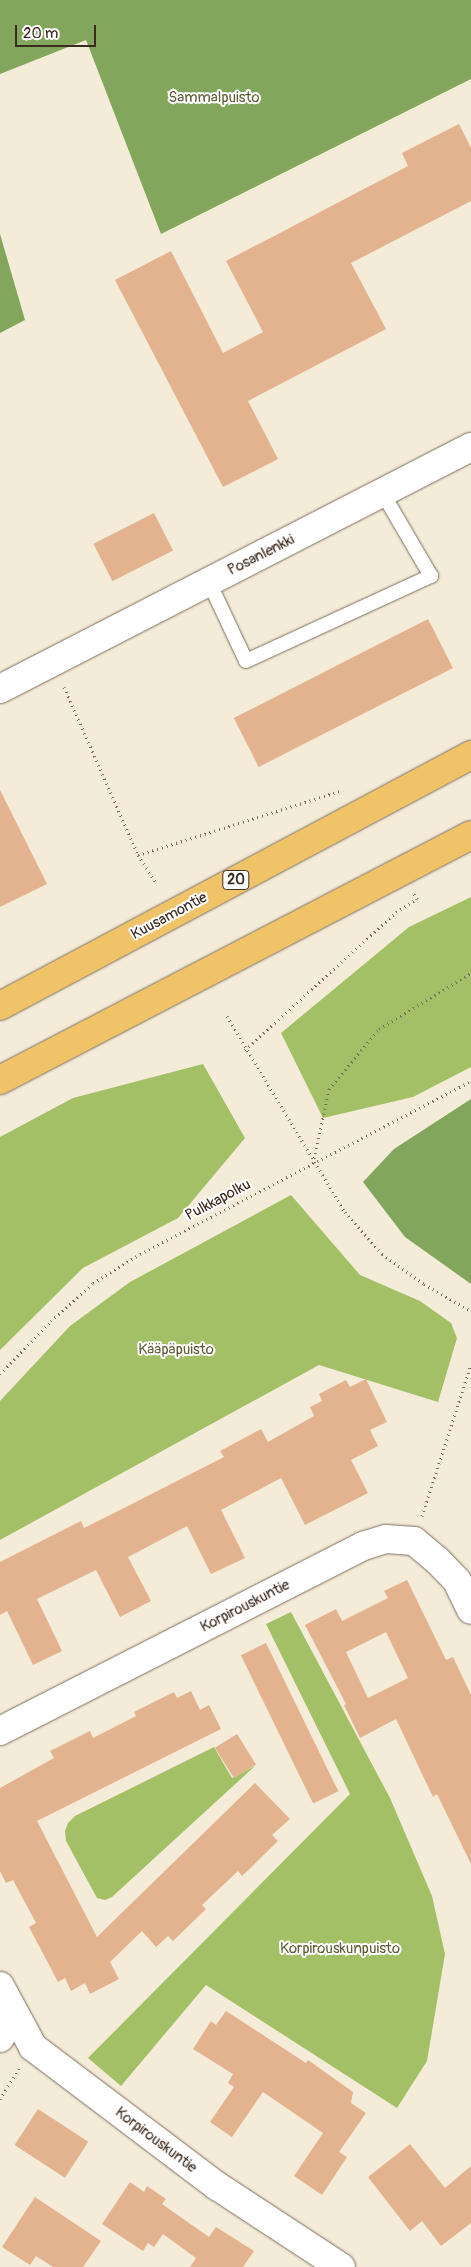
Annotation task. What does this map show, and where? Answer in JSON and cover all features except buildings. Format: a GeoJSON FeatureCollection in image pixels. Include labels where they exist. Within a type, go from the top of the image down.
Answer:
{"type":"FeatureCollection","features":[{"type":"Feature","properties":{"kind":"highway","name":"Kuusamontie"},"geometry":{"type":"LineString","coordinates":[[0,1006],[471,755]]}},
{"type":"Feature","properties":{"kind":"highway"},"geometry":{"type":"LineString","coordinates":[[0,1080],[471,835]]}},
{"type":"Feature","properties":{"kind":"street","name":"Posanlenkki"},"geometry":{"type":"LineString","coordinates":[[0,689],[471,447]]}},
{"type":"Feature","properties":{"kind":"street","name":"Korpirouskuntie"},"geometry":{"type":"LineString","coordinates":[[0,1731],[363,1546],[386,1539],[414,1541]]}},
{"type":"Feature","properties":{"kind":"street"},"geometry":{"type":"LineString","coordinates":[[414,1541],[437,1560],[457,1581],[471,1610]]}},
{"type":"Feature","properties":{"kind":"street","name":"Korpirouskuntie"},"geometry":{"type":"LineString","coordinates":[[0,1986],[7,2027],[217,2186],[341,2267]]}},
{"type":"Feature","properties":{"kind":"lane"},"geometry":{"type":"LineString","coordinates":[[209,582],[246,661],[431,576],[382,492]]}},
{"type":"Feature","properties":{"kind":"path"},"geometry":{"type":"LineString","coordinates":[[52,663],[138,855],[156,883]]}},
{"type":"Feature","properties":{"kind":"path"},"geometry":{"type":"LineString","coordinates":[[138,855],[345,789]]}},
{"type":"Feature","properties":{"kind":"path"},"geometry":{"type":"LineString","coordinates":[[245,1050],[396,912],[417,899]]}},
{"type":"Feature","properties":{"kind":"path"},"geometry":{"type":"LineString","coordinates":[[313,1163],[329,1089],[379,1029],[471,973]]}},
{"type":"Feature","properties":{"kind":"path"},"geometry":{"type":"LineString","coordinates":[[226,1016],[313,1163],[345,1212],[382,1254],[424,1284],[471,1311]]}},
{"type":"Feature","properties":{"kind":"path","name":"Pulkkapolku"},"geometry":{"type":"LineString","coordinates":[[0,1374],[51,1321],[93,1283],[140,1254],[471,1081]]}},
{"type":"Feature","properties":{"kind":"path"},"geometry":{"type":"LineString","coordinates":[[414,1541],[471,1364]]}},
{"type":"Feature","properties":{"kind":"path"},"geometry":{"type":"LineString","coordinates":[[0,2098],[32,2047]]}},
{"type":"Feature","properties":{"kind":"green space","name":"Sammalpuisto"},"geometry":{"type":"Polygon","coordinates":[[[0,0],[471,0],[471,79],[161,234],[86,40],[0,74],[0,0]]]}},
{"type":"Feature","properties":{"kind":"green space"},"geometry":{"type":"Polygon","coordinates":[[[0,234],[25,320],[0,333],[0,234]]]}},
{"type":"Feature","properties":{"kind":"green space"},"geometry":{"type":"Polygon","coordinates":[[[471,897],[471,1067],[413,1097],[323,1118],[281,1033],[409,927],[471,897]]]}},
{"type":"Feature","properties":{"kind":"green space"},"geometry":{"type":"Polygon","coordinates":[[[203,1064],[245,1138],[178,1218],[83,1268],[0,1350],[0,1137],[73,1098],[203,1064]]]}},
{"type":"Feature","properties":{"kind":"green space"},"geometry":{"type":"Polygon","coordinates":[[[471,1099],[471,1284],[405,1237],[363,1182],[394,1149],[471,1099]]]}},
{"type":"Feature","properties":{"kind":"green space","name":"Kääpäpuisto"},"geometry":{"type":"Polygon","coordinates":[[[291,1195],[360,1275],[420,1301],[451,1323],[457,1338],[438,1402],[319,1365],[0,1540],[0,1401],[70,1326],[130,1282],[291,1195]]]}},
{"type":"Feature","properties":{"kind":"green space","name":"Korpirouskunpuisto"},"geometry":{"type":"Polygon","coordinates":[[[291,1612],[390,1798],[432,1896],[445,1954],[427,2061],[397,2108],[206,1985],[121,2086],[88,2058],[350,1794],[266,1624],[291,1612]]]}},
{"type":"Feature","properties":{"kind":"green space"},"geometry":{"type":"Polygon","coordinates":[[[214,1747],[232,1778],[255,1766],[112,1897],[105,1900],[97,1898],[66,1841],[65,1831],[68,1823],[75,1816],[214,1747]]]}}]}
